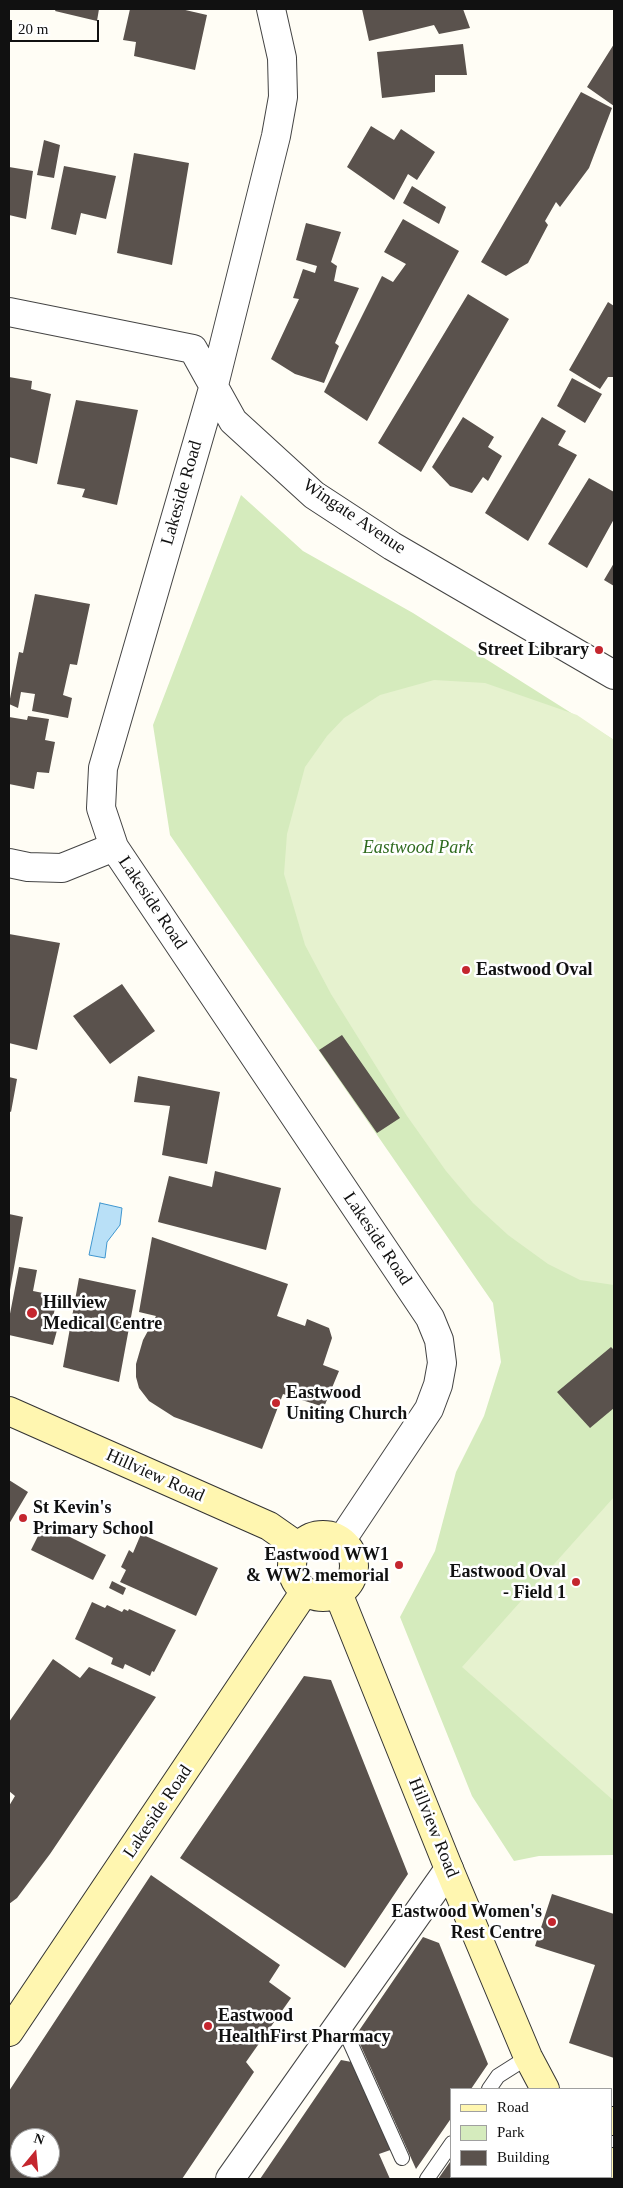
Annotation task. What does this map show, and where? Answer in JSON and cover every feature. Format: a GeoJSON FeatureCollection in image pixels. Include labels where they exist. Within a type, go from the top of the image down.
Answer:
{"type":"FeatureCollection","features":[{"type":"Feature","properties":{"kind":"street","name":"Lakeside Road"},"geometry":{"type":"LineString","coordinates":[[271,9],[282,58],[284,97],[276,136],[214,385],[102,768],[101,808],[114,847],[430,1318],[439,1340],[442,1363],[438,1385],[429,1409],[341,1541]]}},
{"type":"Feature","properties":{"kind":"street","name":"Wingate Avenue"},"geometry":{"type":"LineString","coordinates":[[9,312],[193,349],[233,421],[314,495],[392,546],[614,675]]}},
{"type":"Feature","properties":{"kind":"street"},"geometry":{"type":"LineString","coordinates":[[9,863],[28,867],[62,868],[114,847]]}},
{"type":"Feature","properties":{"kind":"street","name":"Hillview Road"},"geometry":{"type":"LineString","coordinates":[[9,1411],[269,1526],[299,1547]]}},
{"type":"Feature","properties":{"kind":"street"},"geometry":{"type":"LineString","coordinates":[[314,1536],[333,1536],[341,1541],[348,1547],[354,1563],[350,1580],[338,1593],[321,1596],[305,1591],[298,1584],[292,1565],[294,1555],[299,1547],[314,1536]]}},
{"type":"Feature","properties":{"kind":"street","name":"Lakeside Road"},"geometry":{"type":"LineString","coordinates":[[13,2016],[305,1591]]}},
{"type":"Feature","properties":{"kind":"street","name":"Hillview Road"},"geometry":{"type":"LineString","coordinates":[[338,1593],[449,1869],[528,2057],[544,2088]]}},
{"type":"Feature","properties":{"kind":"street"},"geometry":{"type":"LineString","coordinates":[[230,2179],[449,1869]]}},
{"type":"Feature","properties":{"kind":"lane"},"geometry":{"type":"LineString","coordinates":[[342,2022],[402,2158]]}},
{"type":"Feature","properties":{"kind":"lane"},"geometry":{"type":"LineString","coordinates":[[490,2088],[498,2076],[528,2057]]}},
{"type":"Feature","properties":{"kind":"lane"},"geometry":{"type":"LineString","coordinates":[[427,2179],[450,2146]]}},
{"type":"Feature","properties":{"kind":"green space","name":"Eastwood Park"},"geometry":{"type":"Polygon","coordinates":[[[241,495],[303,551],[413,613],[614,740],[614,1855],[539,1856],[514,1861],[472,1796],[400,1617],[435,1551],[456,1472],[484,1416],[501,1362],[493,1303],[170,835],[153,725],[241,495]]]}},
{"type":"Feature","properties":{"kind":"green space","name":"Eastwood Oval"},"geometry":{"type":"Polygon","coordinates":[[[434,680],[485,683],[577,715],[614,740],[614,1285],[580,1280],[548,1264],[508,1235],[473,1203],[446,1171],[407,1116],[331,994],[305,945],[284,874],[287,834],[305,767],[327,736],[344,718],[380,695],[434,680]]]}},
{"type":"Feature","properties":{"kind":"green space","name":"Eastwood Oval - Field 1"},"geometry":{"type":"Polygon","coordinates":[[[614,1497],[614,1801],[462,1667],[614,1497]]]}},
{"type":"Feature","properties":{"kind":"water"},"geometry":{"type":"Polygon","coordinates":[[[100,1203],[122,1208],[120,1225],[107,1242],[105,1258],[89,1255],[100,1203]]]}},
{"type":"Feature","properties":{"kind":"building"},"geometry":{"type":"Polygon","coordinates":[[[56,9],[99,9],[97,21],[55,11],[56,9]]]}},
{"type":"Feature","properties":{"kind":"building"},"geometry":{"type":"Polygon","coordinates":[[[130,9],[181,9],[207,15],[195,70],[134,56],[136,42],[123,40],[130,9]]]}},
{"type":"Feature","properties":{"kind":"building"},"geometry":{"type":"Polygon","coordinates":[[[362,9],[463,9],[470,28],[439,34],[434,25],[369,41],[362,9]]]}},
{"type":"Feature","properties":{"kind":"building"},"geometry":{"type":"Polygon","coordinates":[[[463,44],[467,75],[435,75],[435,92],[382,98],[377,52],[463,44]]]}},
{"type":"Feature","properties":{"kind":"building"},"geometry":{"type":"Polygon","coordinates":[[[614,44],[614,106],[587,87],[614,44]]]}},
{"type":"Feature","properties":{"kind":"building"},"geometry":{"type":"Polygon","coordinates":[[[581,92],[612,108],[589,168],[560,207],[556,202],[545,221],[548,225],[528,263],[506,276],[481,262],[581,92]]]}},
{"type":"Feature","properties":{"kind":"building"},"geometry":{"type":"Polygon","coordinates":[[[371,126],[394,140],[401,129],[435,152],[417,180],[408,174],[394,200],[347,167],[371,126]]]}},
{"type":"Feature","properties":{"kind":"building"},"geometry":{"type":"Polygon","coordinates":[[[44,140],[60,145],[54,178],[37,175],[44,140]]]}},
{"type":"Feature","properties":{"kind":"building"},"geometry":{"type":"Polygon","coordinates":[[[134,153],[189,163],[172,265],[117,253],[134,153]]]}},
{"type":"Feature","properties":{"kind":"building"},"geometry":{"type":"Polygon","coordinates":[[[64,166],[116,176],[106,219],[81,213],[76,235],[51,229],[64,166]]]}},
{"type":"Feature","properties":{"kind":"building"},"geometry":{"type":"Polygon","coordinates":[[[9,167],[33,171],[26,219],[9,215],[9,167]]]}},
{"type":"Feature","properties":{"kind":"building"},"geometry":{"type":"Polygon","coordinates":[[[412,186],[446,207],[439,224],[403,203],[412,186]]]}},
{"type":"Feature","properties":{"kind":"building"},"geometry":{"type":"Polygon","coordinates":[[[403,219],[459,251],[367,421],[324,392],[382,276],[393,282],[406,264],[384,252],[403,219]]]}},
{"type":"Feature","properties":{"kind":"building"},"geometry":{"type":"Polygon","coordinates":[[[306,223],[341,232],[331,262],[337,266],[334,281],[359,288],[335,343],[339,346],[324,383],[295,374],[271,359],[299,299],[293,298],[303,269],[315,273],[317,266],[296,260],[306,223]]]}},
{"type":"Feature","properties":{"kind":"building"},"geometry":{"type":"Polygon","coordinates":[[[468,294],[509,319],[421,472],[378,443],[468,294]]]}},
{"type":"Feature","properties":{"kind":"building"},"geometry":{"type":"Polygon","coordinates":[[[608,302],[614,306],[614,377],[608,377],[600,389],[569,370],[608,302]]]}},
{"type":"Feature","properties":{"kind":"building"},"geometry":{"type":"Polygon","coordinates":[[[9,377],[32,381],[31,389],[51,394],[37,464],[9,457],[9,377]]]}},
{"type":"Feature","properties":{"kind":"building"},"geometry":{"type":"Polygon","coordinates":[[[572,378],[602,394],[585,423],[557,406],[572,378]]]}},
{"type":"Feature","properties":{"kind":"building"},"geometry":{"type":"Polygon","coordinates":[[[76,400],[138,410],[117,505],[82,497],[85,489],[57,484],[76,400]]]}},
{"type":"Feature","properties":{"kind":"building"},"geometry":{"type":"Polygon","coordinates":[[[463,417],[494,437],[488,447],[502,456],[488,481],[483,477],[472,493],[450,486],[432,467],[463,417]]]}},
{"type":"Feature","properties":{"kind":"building"},"geometry":{"type":"Polygon","coordinates":[[[542,417],[566,431],[558,445],[577,455],[528,541],[485,513],[542,417]]]}},
{"type":"Feature","properties":{"kind":"building"},"geometry":{"type":"Polygon","coordinates":[[[589,478],[614,492],[614,519],[587,568],[548,544],[589,478]]]}},
{"type":"Feature","properties":{"kind":"building"},"geometry":{"type":"Polygon","coordinates":[[[614,563],[614,586],[604,580],[614,563]]]}},
{"type":"Feature","properties":{"kind":"building"},"geometry":{"type":"Polygon","coordinates":[[[35,594],[90,604],[77,665],[70,664],[63,695],[72,698],[68,718],[32,711],[35,694],[21,692],[18,708],[9,704],[19,652],[23,653],[35,594]]]}},
{"type":"Feature","properties":{"kind":"building"},"geometry":{"type":"Polygon","coordinates":[[[28,716],[49,719],[45,740],[55,742],[49,773],[37,772],[34,789],[9,784],[9,717],[27,720],[28,716]]]}},
{"type":"Feature","properties":{"kind":"building"},"geometry":{"type":"Polygon","coordinates":[[[9,934],[60,943],[37,1050],[9,1043],[9,934]]]}},
{"type":"Feature","properties":{"kind":"building"},"geometry":{"type":"Polygon","coordinates":[[[122,984],[155,1031],[110,1064],[73,1016],[122,984]]]}},
{"type":"Feature","properties":{"kind":"building"},"geometry":{"type":"Polygon","coordinates":[[[342,1035],[400,1118],[377,1133],[319,1050],[342,1035]]]}},
{"type":"Feature","properties":{"kind":"building"},"geometry":{"type":"Polygon","coordinates":[[[138,1076],[220,1092],[207,1164],[162,1155],[170,1106],[134,1102],[138,1076]]]}},
{"type":"Feature","properties":{"kind":"building"},"geometry":{"type":"Polygon","coordinates":[[[9,1077],[17,1079],[11,1112],[9,1111],[9,1077]]]}},
{"type":"Feature","properties":{"kind":"building"},"geometry":{"type":"Polygon","coordinates":[[[215,1171],[281,1188],[266,1250],[158,1222],[169,1176],[212,1187],[215,1171]]]}},
{"type":"Feature","properties":{"kind":"building"},"geometry":{"type":"Polygon","coordinates":[[[9,1214],[23,1217],[10,1290],[9,1290],[9,1214]]]}},
{"type":"Feature","properties":{"kind":"building"},"geometry":{"type":"Polygon","coordinates":[[[152,1237],[288,1284],[277,1316],[305,1326],[307,1319],[329,1328],[332,1338],[323,1365],[339,1371],[324,1407],[283,1394],[262,1449],[174,1417],[149,1401],[139,1388],[136,1377],[136,1364],[143,1340],[156,1316],[139,1312],[152,1237]]]}},
{"type":"Feature","properties":{"kind":"building"},"geometry":{"type":"Polygon","coordinates":[[[19,1267],[37,1270],[33,1291],[58,1296],[52,1321],[59,1323],[53,1345],[9,1335],[9,1319],[19,1267]]]}},
{"type":"Feature","properties":{"kind":"building"},"geometry":{"type":"Polygon","coordinates":[[[79,1278],[136,1290],[119,1382],[63,1367],[79,1278]]]}},
{"type":"Feature","properties":{"kind":"building"},"geometry":{"type":"Polygon","coordinates":[[[611,1347],[614,1350],[614,1408],[590,1428],[557,1392],[611,1347]]]}},
{"type":"Feature","properties":{"kind":"building"},"geometry":{"type":"Polygon","coordinates":[[[9,1480],[28,1492],[9,1524],[9,1480]]]}},
{"type":"Feature","properties":{"kind":"building"},"geometry":{"type":"Polygon","coordinates":[[[44,1524],[106,1555],[93,1580],[31,1550],[44,1524]]]}},
{"type":"Feature","properties":{"kind":"building"},"geometry":{"type":"Polygon","coordinates":[[[141,1534],[218,1568],[196,1616],[120,1582],[126,1570],[121,1567],[129,1550],[133,1553],[141,1534]]]}},
{"type":"Feature","properties":{"kind":"building"},"geometry":{"type":"Polygon","coordinates":[[[112,1581],[126,1588],[123,1595],[109,1588],[112,1581]]]}},
{"type":"Feature","properties":{"kind":"building"},"geometry":{"type":"Polygon","coordinates":[[[92,1602],[105,1608],[107,1605],[122,1612],[124,1609],[128,1611],[129,1609],[176,1630],[154,1672],[152,1671],[150,1676],[125,1664],[123,1669],[111,1664],[113,1658],[75,1639],[92,1602]]]}},
{"type":"Feature","properties":{"kind":"building"},"geometry":{"type":"Polygon","coordinates":[[[53,1659],[80,1678],[89,1667],[156,1697],[50,1854],[17,1898],[9,1904],[9,1806],[15,1796],[9,1791],[9,1722],[53,1659]]]}},
{"type":"Feature","properties":{"kind":"building"},"geometry":{"type":"Polygon","coordinates":[[[304,1676],[331,1680],[408,1874],[345,1968],[180,1858],[304,1676]]]}},
{"type":"Feature","properties":{"kind":"building"},"geometry":{"type":"Polygon","coordinates":[[[151,1875],[280,1965],[269,1982],[291,1998],[246,2062],[254,2072],[182,2179],[9,2179],[9,2091],[151,1875]]]}},
{"type":"Feature","properties":{"kind":"building"},"geometry":{"type":"Polygon","coordinates":[[[552,1894],[614,1914],[614,2058],[569,2043],[595,1965],[535,1946],[552,1894]]]}},
{"type":"Feature","properties":{"kind":"building"},"geometry":{"type":"Polygon","coordinates":[[[423,1937],[439,1943],[488,2064],[472,2088],[450,2088],[450,2120],[416,2169],[356,2035],[423,1937]]]}},
{"type":"Feature","properties":{"kind":"building"},"geometry":{"type":"Polygon","coordinates":[[[341,2060],[357,2063],[396,2148],[379,2154],[390,2179],[260,2179],[341,2060]]]}},
{"type":"Feature","properties":{"kind":"building"},"geometry":{"type":"Polygon","coordinates":[[[450,2162],[450,2178],[532,2179],[438,2179],[450,2162]]]}},
{"type":"Feature","properties":{"kind":"place","name":"Street Library"},"geometry":{"type":"Point","coordinates":[599,650]}},
{"type":"Feature","properties":{"kind":"place","name":"Eastwood Oval"},"geometry":{"type":"Point","coordinates":[466,970]}},
{"type":"Feature","properties":{"kind":"place","name":"Hillview Medical Centre"},"geometry":{"type":"Point","coordinates":[32,1313]}},
{"type":"Feature","properties":{"kind":"place","name":"Eastwood Uniting Church"},"geometry":{"type":"Point","coordinates":[276,1403]}},
{"type":"Feature","properties":{"kind":"place","name":"St Kevin's Primary School"},"geometry":{"type":"Point","coordinates":[23,1518]}},
{"type":"Feature","properties":{"kind":"place","name":"Eastwood WW1 & WW2 memorial"},"geometry":{"type":"Point","coordinates":[399,1565]}},
{"type":"Feature","properties":{"kind":"place","name":"Eastwood Oval - Field 1"},"geometry":{"type":"Point","coordinates":[576,1582]}},
{"type":"Feature","properties":{"kind":"place","name":"Eastwood Women's Rest Centre"},"geometry":{"type":"Point","coordinates":[552,1922]}},
{"type":"Feature","properties":{"kind":"place","name":"Eastwood HealthFirst Pharmacy"},"geometry":{"type":"Point","coordinates":[208,2026]}}]}
